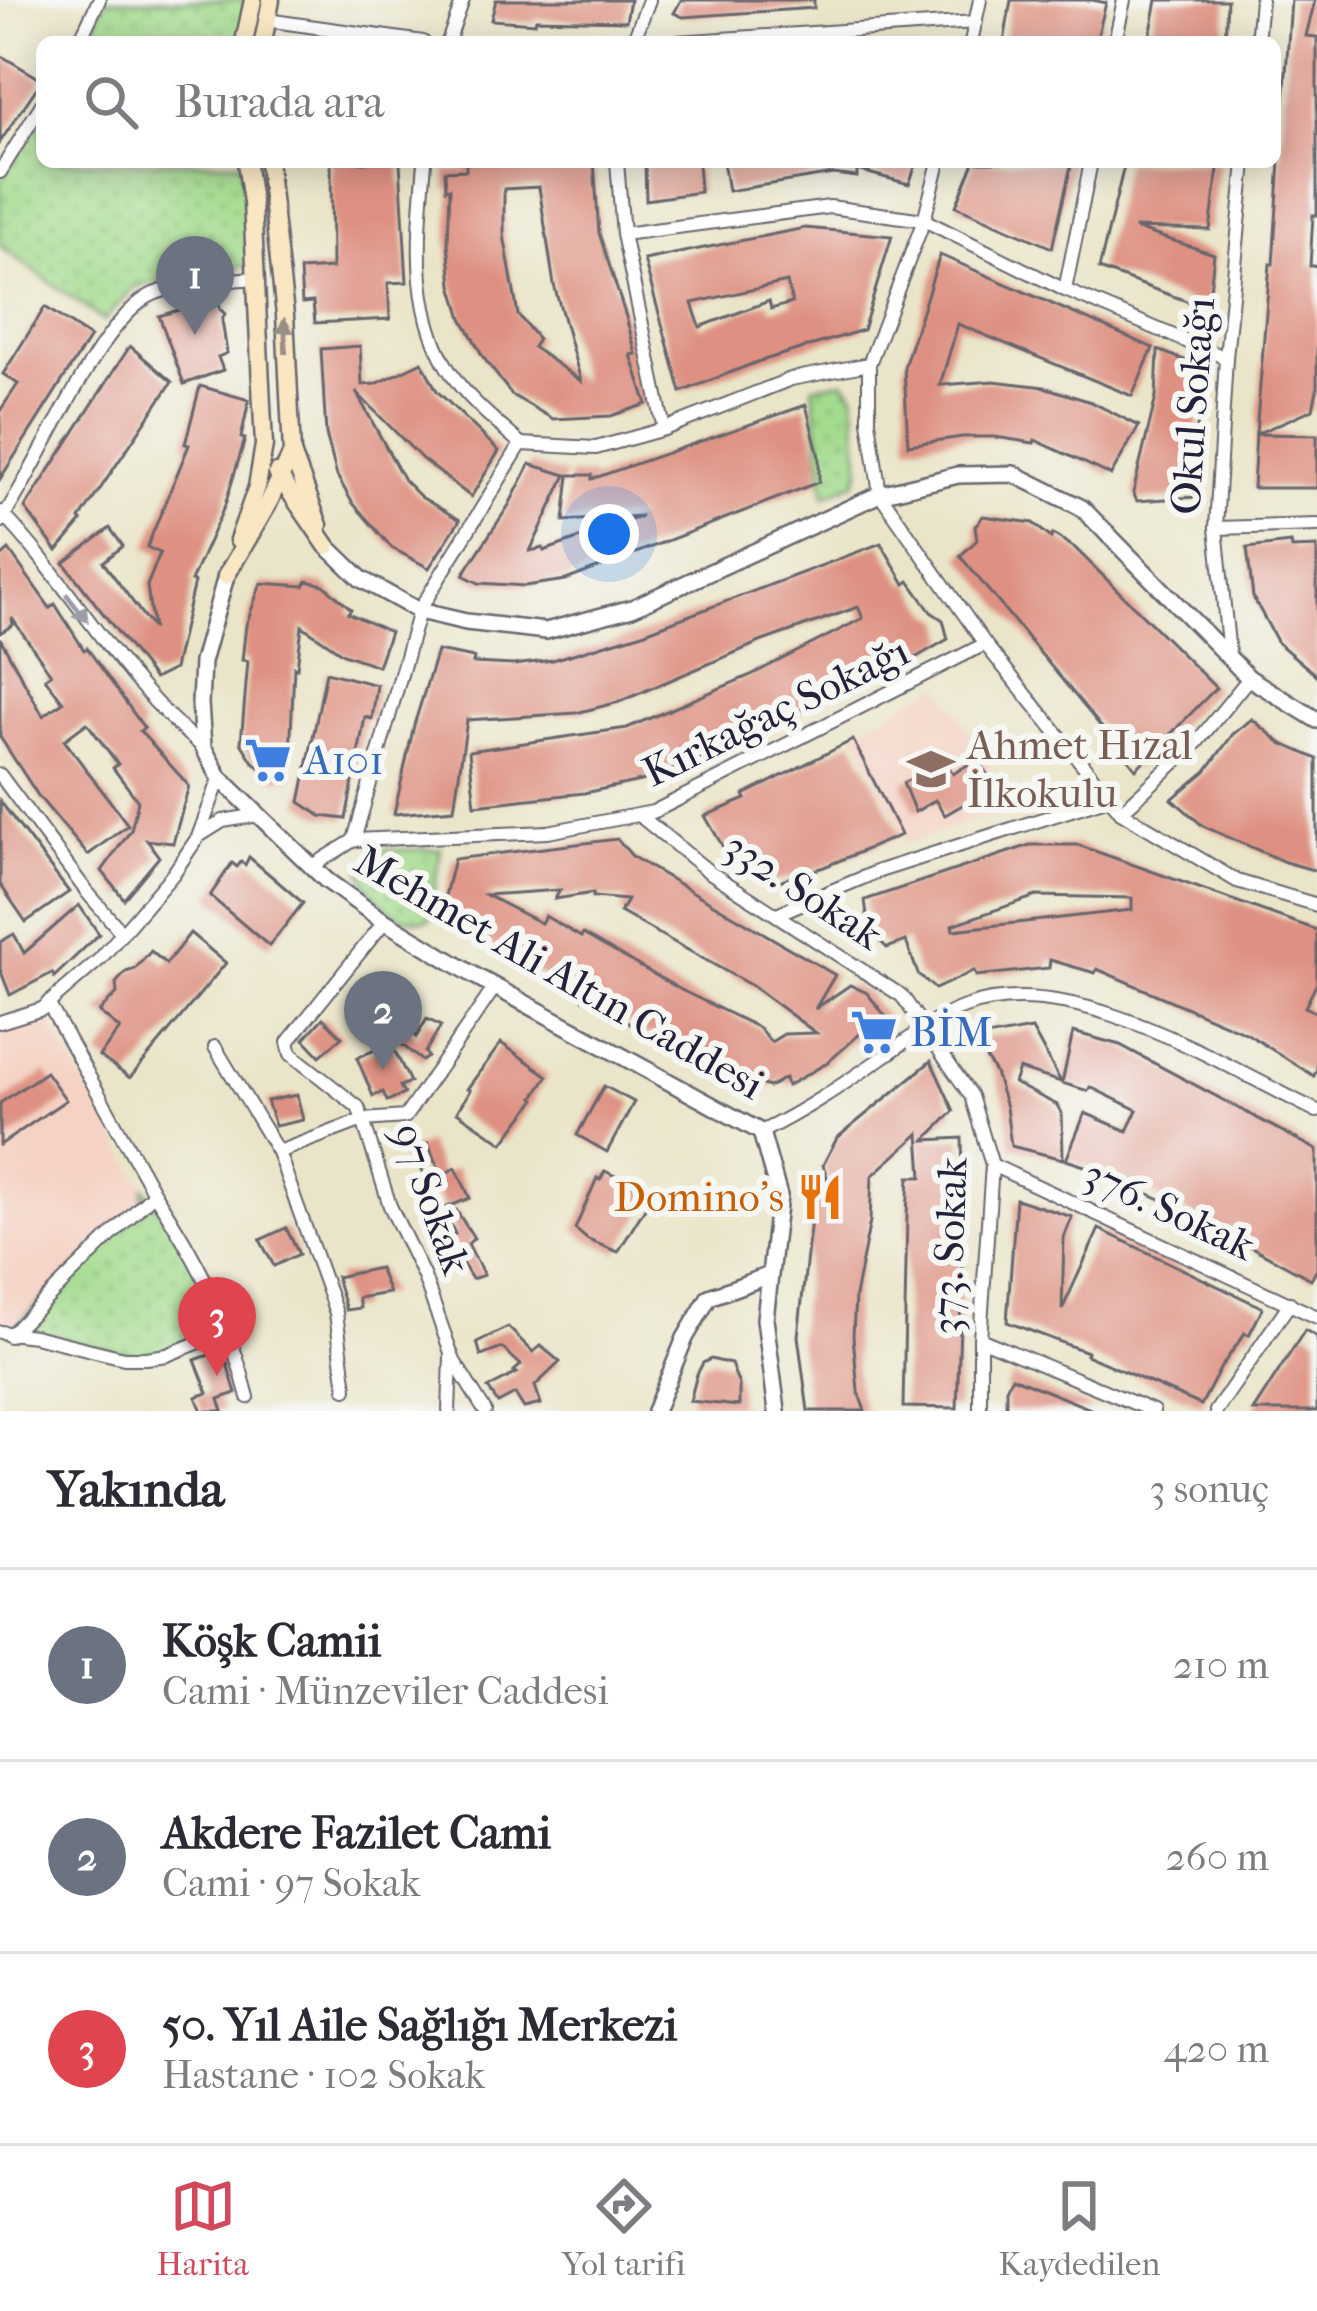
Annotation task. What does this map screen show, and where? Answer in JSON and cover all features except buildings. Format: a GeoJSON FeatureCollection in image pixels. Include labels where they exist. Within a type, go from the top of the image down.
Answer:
{"type":"FeatureCollection","features":[{"type":"Feature","properties":{"kind":"main road"},"geometry":{"type":"LineString","coordinates":[[245,36],[253,0]]}},
{"type":"Feature","properties":{"kind":"main road"},"geometry":{"type":"LineString","coordinates":[[264,36],[271,0]]}},
{"type":"Feature","properties":{"kind":"main road"},"geometry":{"type":"LineString","coordinates":[[226,576],[257,487],[264,445],[247,168]]}},
{"type":"Feature","properties":{"kind":"main road"},"geometry":{"type":"LineString","coordinates":[[269,168],[292,453],[328,546]]}},
{"type":"Feature","properties":{"kind":"main road"},"geometry":{"type":"LineString","coordinates":[[264,445],[292,453]]}},
{"type":"Feature","properties":{"kind":"main road"},"geometry":{"type":"LineString","coordinates":[[264,445],[280,479],[328,546]]}},
{"type":"Feature","properties":{"kind":"main road"},"geometry":{"type":"LineString","coordinates":[[226,576],[292,453]]}},
{"type":"Feature","properties":{"kind":"main road"},"geometry":{"type":"LineString","coordinates":[[267,506],[281,502],[301,511]]}},
{"type":"Feature","properties":{"kind":"street"},"geometry":{"type":"LineString","coordinates":[[83,36],[99,0]]}},
{"type":"Feature","properties":{"kind":"street"},"geometry":{"type":"LineString","coordinates":[[450,36],[463,0]]}},
{"type":"Feature","properties":{"kind":"street"},"geometry":{"type":"LineString","coordinates":[[635,36],[649,0]]}},
{"type":"Feature","properties":{"kind":"street"},"geometry":{"type":"LineString","coordinates":[[972,36],[980,0]]}},
{"type":"Feature","properties":{"kind":"street"},"geometry":{"type":"LineString","coordinates":[[1116,36],[1124,0]]}},
{"type":"Feature","properties":{"kind":"street"},"geometry":{"type":"LineString","coordinates":[[1258,36],[1261,0]]}},
{"type":"Feature","properties":{"kind":"street"},"geometry":{"type":"LineString","coordinates":[[266,20],[380,36]]}},
{"type":"Feature","properties":{"kind":"street"},"geometry":{"type":"LineString","coordinates":[[767,36],[976,22]]}},
{"type":"Feature","properties":{"kind":"street"},"geometry":{"type":"LineString","coordinates":[[0,172],[36,114]]}},
{"type":"Feature","properties":{"kind":"street"},"geometry":{"type":"LineString","coordinates":[[424,168],[420,281],[434,342],[455,380],[521,444],[596,448],[664,429],[791,379],[869,364]]}},
{"type":"Feature","properties":{"kind":"street"},"geometry":{"type":"LineString","coordinates":[[618,168],[623,234],[664,429]]}},
{"type":"Feature","properties":{"kind":"street"},"geometry":{"type":"LineString","coordinates":[[937,168],[924,220],[869,364],[869,421],[880,494],[985,644],[1121,812],[1238,881],[1317,905]]}},
{"type":"Feature","properties":{"kind":"street"},"geometry":{"type":"LineString","coordinates":[[1064,290],[1090,168]]}},
{"type":"Feature","properties":{"kind":"street","name":"Okul Sokağı"},"geometry":{"type":"LineString","coordinates":[[1229,654],[1216,529],[1244,168]]}},
{"type":"Feature","properties":{"kind":"street"},"geometry":{"type":"LineString","coordinates":[[623,234],[830,207],[924,220],[1064,290],[1226,358]]}},
{"type":"Feature","properties":{"kind":"street"},"geometry":{"type":"LineString","coordinates":[[202,747],[167,718],[130,676],[2,516],[108,338],[147,297],[254,278]]}},
{"type":"Feature","properties":{"kind":"street"},"geometry":{"type":"LineString","coordinates":[[354,840],[418,611],[521,444]]}},
{"type":"Feature","properties":{"kind":"street"},"geometry":{"type":"LineString","coordinates":[[328,546],[361,579],[418,611],[546,631],[632,608],[880,494],[958,476],[1014,474],[1082,508],[1249,678],[1317,720]]}},
{"type":"Feature","properties":{"kind":"street"},"geometry":{"type":"LineString","coordinates":[[1216,529],[1317,525]]}},
{"type":"Feature","properties":{"kind":"street"},"geometry":{"type":"LineString","coordinates":[[202,747],[202,662],[226,576]]}},
{"type":"Feature","properties":{"kind":"street","name":"Kırkağaç Sokağı"},"geometry":{"type":"LineString","coordinates":[[311,867],[354,840],[548,832],[653,812],[985,644]]}},
{"type":"Feature","properties":{"kind":"street"},"geometry":{"type":"LineString","coordinates":[[1121,812],[1197,742],[1249,678]]}},
{"type":"Feature","properties":{"kind":"street","name":"Mehmet Ali Altın Caddesi"},"geometry":{"type":"LineString","coordinates":[[202,747],[220,778],[311,867],[385,921],[495,987],[761,1132],[779,1196],[765,1319],[776,1411]]}},
{"type":"Feature","properties":{"kind":"street"},"geometry":{"type":"LineString","coordinates":[[0,775],[122,933]]}},
{"type":"Feature","properties":{"kind":"street"},"geometry":{"type":"LineString","coordinates":[[0,1022],[48,1003],[100,959],[173,874],[198,837],[220,778]]}},
{"type":"Feature","properties":{"kind":"street"},"geometry":{"type":"LineString","coordinates":[[779,913],[879,871],[1109,798]]}},
{"type":"Feature","properties":{"kind":"street"},"geometry":{"type":"LineString","coordinates":[[198,837],[223,821],[258,815]]}},
{"type":"Feature","properties":{"kind":"street","name":"332. Sokak"},"geometry":{"type":"LineString","coordinates":[[639,815],[708,871],[902,996],[926,1028]]}},
{"type":"Feature","properties":{"kind":"street"},"geometry":{"type":"LineString","coordinates":[[278,1152],[363,1120],[358,1107],[291,1054],[288,1042],[385,921]]}},
{"type":"Feature","properties":{"kind":"street","name":"97 Sokak"},"geometry":{"type":"LineString","coordinates":[[484,1411],[450,1350],[424,1277],[390,1206],[363,1120],[405,1117],[495,987]]}},
{"type":"Feature","properties":{"kind":"street"},"geometry":{"type":"LineString","coordinates":[[761,1132],[806,1111],[966,1006],[1030,997],[1075,1002],[1141,1025],[1317,1111]]}},
{"type":"Feature","properties":{"kind":"street"},"geometry":{"type":"LineString","coordinates":[[48,1003],[186,1242],[230,1330],[248,1397]]}},
{"type":"Feature","properties":{"kind":"street","name":"373. Sokak"},"geometry":{"type":"LineString","coordinates":[[926,1028],[971,1096],[992,1165],[980,1411]]}},
{"type":"Feature","properties":{"kind":"street"},"geometry":{"type":"LineString","coordinates":[[215,1047],[278,1152],[336,1313],[346,1389]]}},
{"type":"Feature","properties":{"kind":"street","name":"376. Sokak"},"geometry":{"type":"LineString","coordinates":[[992,1165],[1317,1317]]}},
{"type":"Feature","properties":{"kind":"street"},"geometry":{"type":"LineString","coordinates":[[5,1334],[154,1193]]}},
{"type":"Feature","properties":{"kind":"street"},"geometry":{"type":"LineString","coordinates":[[656,1411],[709,1297],[767,1276]]}},
{"type":"Feature","properties":{"kind":"street"},"geometry":{"type":"LineString","coordinates":[[1216,1411],[1290,1303]]}},
{"type":"Feature","properties":{"kind":"street"},"geometry":{"type":"LineString","coordinates":[[5,1334],[34,1336],[124,1358],[146,1358],[230,1330]]}},
{"type":"Feature","properties":{"kind":"street"},"geometry":{"type":"LineString","coordinates":[[980,1339],[1153,1411]]}},
{"type":"Feature","properties":{"kind":"street"},"geometry":{"type":"LineString","coordinates":[[449,1411],[450,1350]]}},
{"type":"Feature","properties":{"kind":"shaded area","name":"Ahmet Hızal İlkokulu"},"geometry":{"type":"Polygon","coordinates":[[[941,684],[1013,807],[907,844],[855,731],[941,684]]]}},
{"type":"Feature","properties":{"kind":"shaded area"},"geometry":{"type":"Polygon","coordinates":[[[42,1009],[144,1188],[143,1198],[9,1336],[0,1332],[0,1022],[42,1009]]]}},
{"type":"Feature","properties":{"kind":"green space"},"geometry":{"type":"Polygon","coordinates":[[[106,0],[249,0],[242,36],[91,36],[106,0]]]}},
{"type":"Feature","properties":{"kind":"green space"},"geometry":{"type":"Polygon","coordinates":[[[36,128],[36,168],[242,168],[252,264],[134,287],[104,321],[0,246],[0,181],[36,128]]]}},
{"type":"Feature","properties":{"kind":"green space"},"geometry":{"type":"Polygon","coordinates":[[[844,381],[854,394],[860,471],[855,482],[825,496],[813,386],[844,381]]]}},
{"type":"Feature","properties":{"kind":"green space"},"geometry":{"type":"Polygon","coordinates":[[[441,849],[429,920],[406,918],[386,907],[361,870],[373,862],[377,850],[441,849]]]}},
{"type":"Feature","properties":{"kind":"green space"},"geometry":{"type":"Polygon","coordinates":[[[144,1188],[186,1242],[230,1330],[146,1358],[14,1328],[142,1204],[144,1188]]]}},
{"type":"Feature","properties":{"kind":"place","name":"Köşk Camii"},"geometry":{"type":"Point","coordinates":[195,335]}},
{"type":"Feature","properties":{"kind":"place","name":"A101"},"geometry":{"type":"Point","coordinates":[268,760]}},
{"type":"Feature","properties":{"kind":"place","name":"Ahmet Hızal İlkokulu"},"geometry":{"type":"Point","coordinates":[931,769]}},
{"type":"Feature","properties":{"kind":"place","name":"BİM"},"geometry":{"type":"Point","coordinates":[874,1032]}},
{"type":"Feature","properties":{"kind":"place","name":"Akdere Fazilet Cami"},"geometry":{"type":"Point","coordinates":[383,1070]}},
{"type":"Feature","properties":{"kind":"place","name":"Domino's"},"geometry":{"type":"Point","coordinates":[820,1197]}},
{"type":"Feature","properties":{"kind":"place","name":"50. Yıl Aile Sağlığı Merkezi"},"geometry":{"type":"Point","coordinates":[217,1376]}}]}
